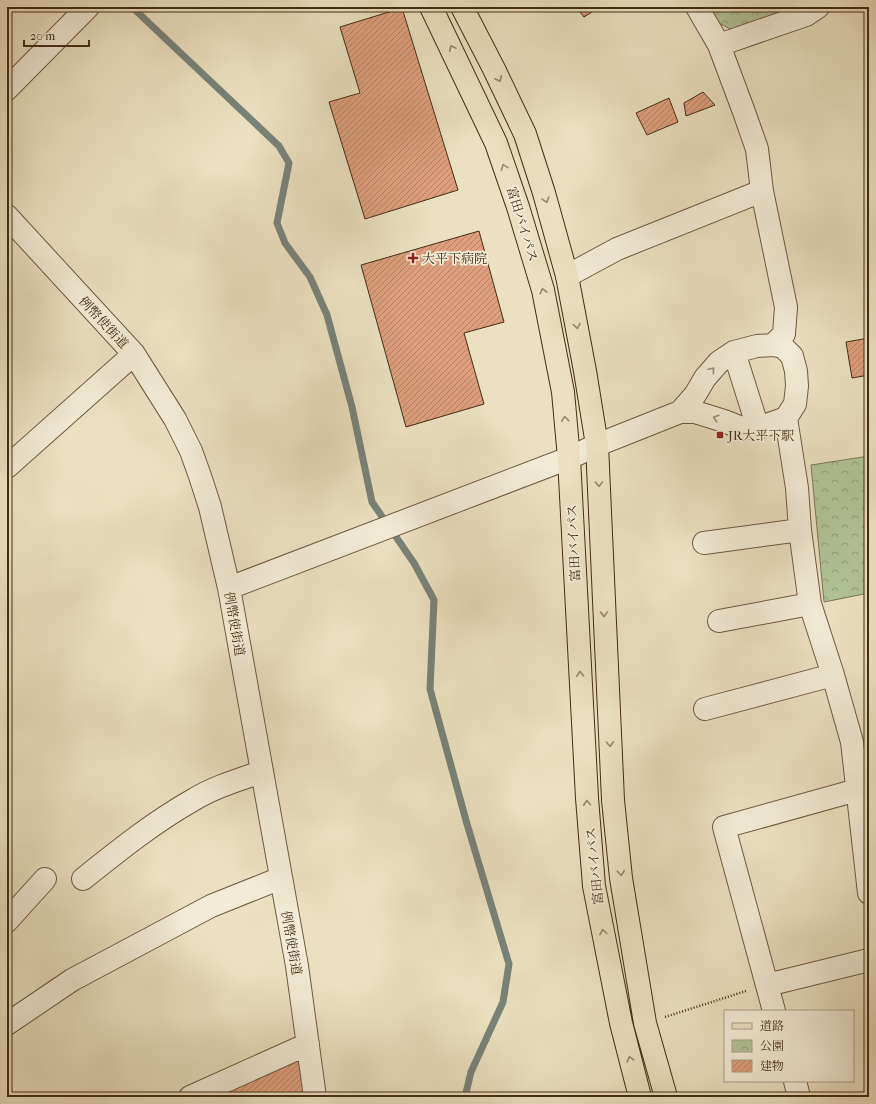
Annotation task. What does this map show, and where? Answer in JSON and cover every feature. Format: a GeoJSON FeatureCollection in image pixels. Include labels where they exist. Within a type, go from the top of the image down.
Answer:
{"type":"FeatureCollection","features":[{"type":"Feature","properties":{"kind":"main road","name":"富田バイパス"},"geometry":{"type":"LineString","coordinates":[[431,7],[496,143],[518,207],[544,298],[563,392],[569,458],[586,790],[594,886],[621,1023],[640,1097]]}},
{"type":"Feature","properties":{"kind":"main road","name":"富田バイパス"},"geometry":{"type":"LineString","coordinates":[[462,7],[525,134],[544,193],[567,276],[585,370],[597,445],[613,800],[621,878],[645,1023],[666,1097]]}},
{"type":"Feature","properties":{"kind":"street"},"geometry":{"type":"LineString","coordinates":[[7,89],[88,7]]}},
{"type":"Feature","properties":{"kind":"street"},"geometry":{"type":"LineString","coordinates":[[697,7],[719,45],[757,149],[762,191],[786,307],[784,334],[773,345]]}},
{"type":"Feature","properties":{"kind":"street"},"geometry":{"type":"LineString","coordinates":[[719,45],[806,15],[818,7]]}},
{"type":"Feature","properties":{"kind":"street"},"geometry":{"type":"LineString","coordinates":[[567,276],[617,249],[762,191]]}},
{"type":"Feature","properties":{"kind":"street","name":"例幣使街道"},"geometry":{"type":"LineString","coordinates":[[7,216],[134,354],[175,419],[200,476],[210,507],[229,588],[297,966],[315,1097]]}},
{"type":"Feature","properties":{"kind":"street"},"geometry":{"type":"LineString","coordinates":[[229,588],[569,458],[597,445],[680,412],[695,412],[739,427],[758,428],[786,418],[795,404],[797,386],[796,372],[792,356],[783,347],[773,345],[757,346],[734,352],[719,362],[705,378],[695,395],[680,412]]}},
{"type":"Feature","properties":{"kind":"street"},"geometry":{"type":"LineString","coordinates":[[734,352],[758,428]]}},
{"type":"Feature","properties":{"kind":"street"},"geometry":{"type":"LineString","coordinates":[[7,467],[134,354]]}},
{"type":"Feature","properties":{"kind":"street"},"geometry":{"type":"LineString","coordinates":[[786,418],[797,488],[800,530],[810,604],[833,675],[852,742],[869,892]]}},
{"type":"Feature","properties":{"kind":"street"},"geometry":{"type":"LineString","coordinates":[[704,543],[800,530]]}},
{"type":"Feature","properties":{"kind":"street"},"geometry":{"type":"LineString","coordinates":[[719,621],[810,604]]}},
{"type":"Feature","properties":{"kind":"street"},"geometry":{"type":"LineString","coordinates":[[705,709],[833,675]]}},
{"type":"Feature","properties":{"kind":"street"},"geometry":{"type":"LineString","coordinates":[[83,879],[143,832],[193,799],[228,783],[261,772]]}},
{"type":"Feature","properties":{"kind":"street"},"geometry":{"type":"LineString","coordinates":[[774,1010],[724,827],[857,790]]}},
{"type":"Feature","properties":{"kind":"street"},"geometry":{"type":"LineString","coordinates":[[7,1024],[72,980],[211,906],[281,878]]}},
{"type":"Feature","properties":{"kind":"street"},"geometry":{"type":"LineString","coordinates":[[7,921],[45,879]]}},
{"type":"Feature","properties":{"kind":"street"},"geometry":{"type":"LineString","coordinates":[[767,985],[869,960]]}},
{"type":"Feature","properties":{"kind":"street"},"geometry":{"type":"LineString","coordinates":[[190,1097],[308,1044]]}},
{"type":"Feature","properties":{"kind":"street"},"geometry":{"type":"LineString","coordinates":[[794,1082],[799,1097]]}},
{"type":"Feature","properties":{"kind":"path"},"geometry":{"type":"LineString","coordinates":[[645,1023],[767,985]]}},
{"type":"Feature","properties":{"kind":"green space"},"geometry":{"type":"Polygon","coordinates":[[[708,7],[809,7],[736,32],[717,22],[708,7]]]}},
{"type":"Feature","properties":{"kind":"green space"},"geometry":{"type":"Polygon","coordinates":[[[869,456],[869,593],[824,602],[811,465],[869,456]]]}},
{"type":"Feature","properties":{"kind":"building"},"geometry":{"type":"Polygon","coordinates":[[[576,7],[600,7],[584,17],[576,7]]]}},
{"type":"Feature","properties":{"kind":"building"},"geometry":{"type":"Polygon","coordinates":[[[402,8],[458,190],[365,219],[329,102],[360,93],[340,27],[402,8]]]}},
{"type":"Feature","properties":{"kind":"building"},"geometry":{"type":"Polygon","coordinates":[[[703,92],[715,105],[686,116],[684,103],[703,92]]]}},
{"type":"Feature","properties":{"kind":"building"},"geometry":{"type":"Polygon","coordinates":[[[669,98],[678,122],[647,135],[636,113],[669,98]]]}},
{"type":"Feature","properties":{"kind":"building"},"geometry":{"type":"Polygon","coordinates":[[[479,231],[504,322],[464,333],[484,404],[406,427],[361,265],[479,231]]]}},
{"type":"Feature","properties":{"kind":"building"},"geometry":{"type":"Polygon","coordinates":[[[869,338],[869,375],[852,378],[846,342],[869,338]]]}},
{"type":"Feature","properties":{"kind":"building"},"geometry":{"type":"Polygon","coordinates":[[[301,1056],[309,1097],[212,1097],[301,1056]]]}},
{"type":"Feature","properties":{"kind":"waterway"},"geometry":{"type":"LineString","coordinates":[[132,7],[279,146],[289,163],[277,223],[285,243],[310,277],[327,315],[352,407],[372,502],[414,563],[434,600],[430,689],[467,824],[509,964],[503,1002],[471,1072],[465,1097]]}},
{"type":"Feature","properties":{"kind":"place","name":"大平下病院"},"geometry":{"type":"Point","coordinates":[413,258]}},
{"type":"Feature","properties":{"kind":"place","name":"JR大平下駅"},"geometry":{"type":"Point","coordinates":[720,435]}}]}
